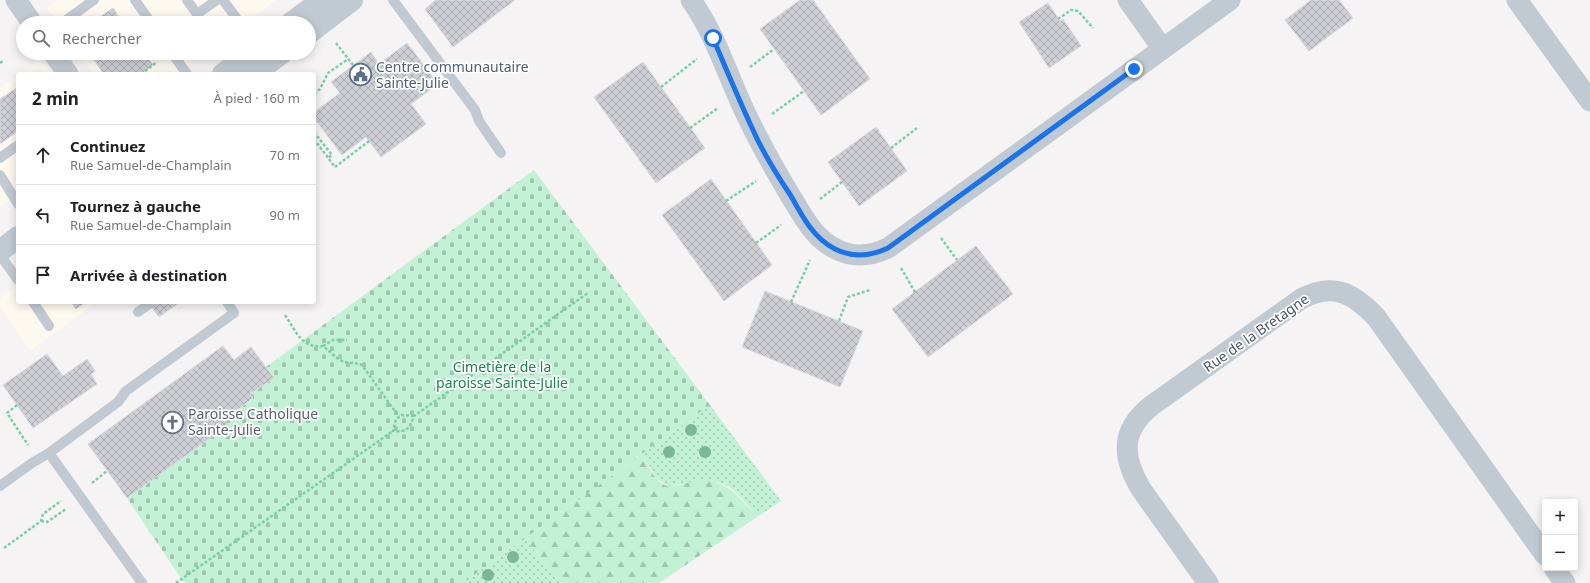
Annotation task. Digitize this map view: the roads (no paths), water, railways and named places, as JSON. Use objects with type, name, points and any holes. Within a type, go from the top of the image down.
[{"type":"street","points":[[16,0],[27,16]]},
{"type":"street","points":[[300,16],[322,0]]},
{"type":"street","points":[[316,28],[352,0]]},
{"type":"street","points":[[691,0],[707,24],[753,132],[806,222],[817,235],[836,249],[850,254],[864,255],[877,253],[888,248],[1230,0]]},
{"type":"street","points":[[1128,0],[1162,48]]},
{"type":"street","points":[[1517,0],[1589,98]]},
{"type":"street","points":[[58,60],[67,72]]},
{"type":"street","points":[[225,72],[241,60]]},
{"type":"street","points":[[257,72],[273,60]]},
{"type":"street","points":[[0,251],[16,239]]},
{"type":"street","name":"Rue de la Bretagne","points":[[1208,583],[1134,477],[1127,455],[1127,444],[1133,425],[1140,415],[1151,406],[1301,299],[1312,293],[1326,291],[1339,292],[1352,296],[1364,304],[1376,317],[1542,551]]},
{"type":"street","points":[[1556,571],[1565,583]]},
{"type":"lane","points":[[72,16],[94,0]]},
{"type":"lane","points":[[135,0],[146,16]]},
{"type":"lane","points":[[187,0],[197,14],[217,0]]},
{"type":"lane","points":[[223,0],[235,16]]},
{"type":"lane","points":[[393,0],[475,110],[479,121],[501,153]]},
{"type":"lane","points":[[177,60],[186,72]]},
{"type":"lane","points":[[0,158],[16,146]]},
{"type":"lane","points":[[0,175],[16,201]]},
{"type":"lane","points":[[0,254],[16,277]]},
{"type":"lane","points":[[34,304],[49,326]]},
{"type":"lane","points":[[138,312],[149,304]]},
{"type":"lane","points":[[0,486],[32,463],[49,454],[118,402],[126,391],[234,313],[228,304]]},
{"type":"lane","points":[[49,454],[142,583]]},
{"type":"place","name":"Centre communautaire Sainte-Julie","points":[[361,75]]},
{"type":"place","name":"Paroisse Catholique Sainte-Julie","points":[[172,422]]},
{"type":"park label","name":"Cimetière de la paroisse Sainte-Julie","points":[[502,376]]}]
